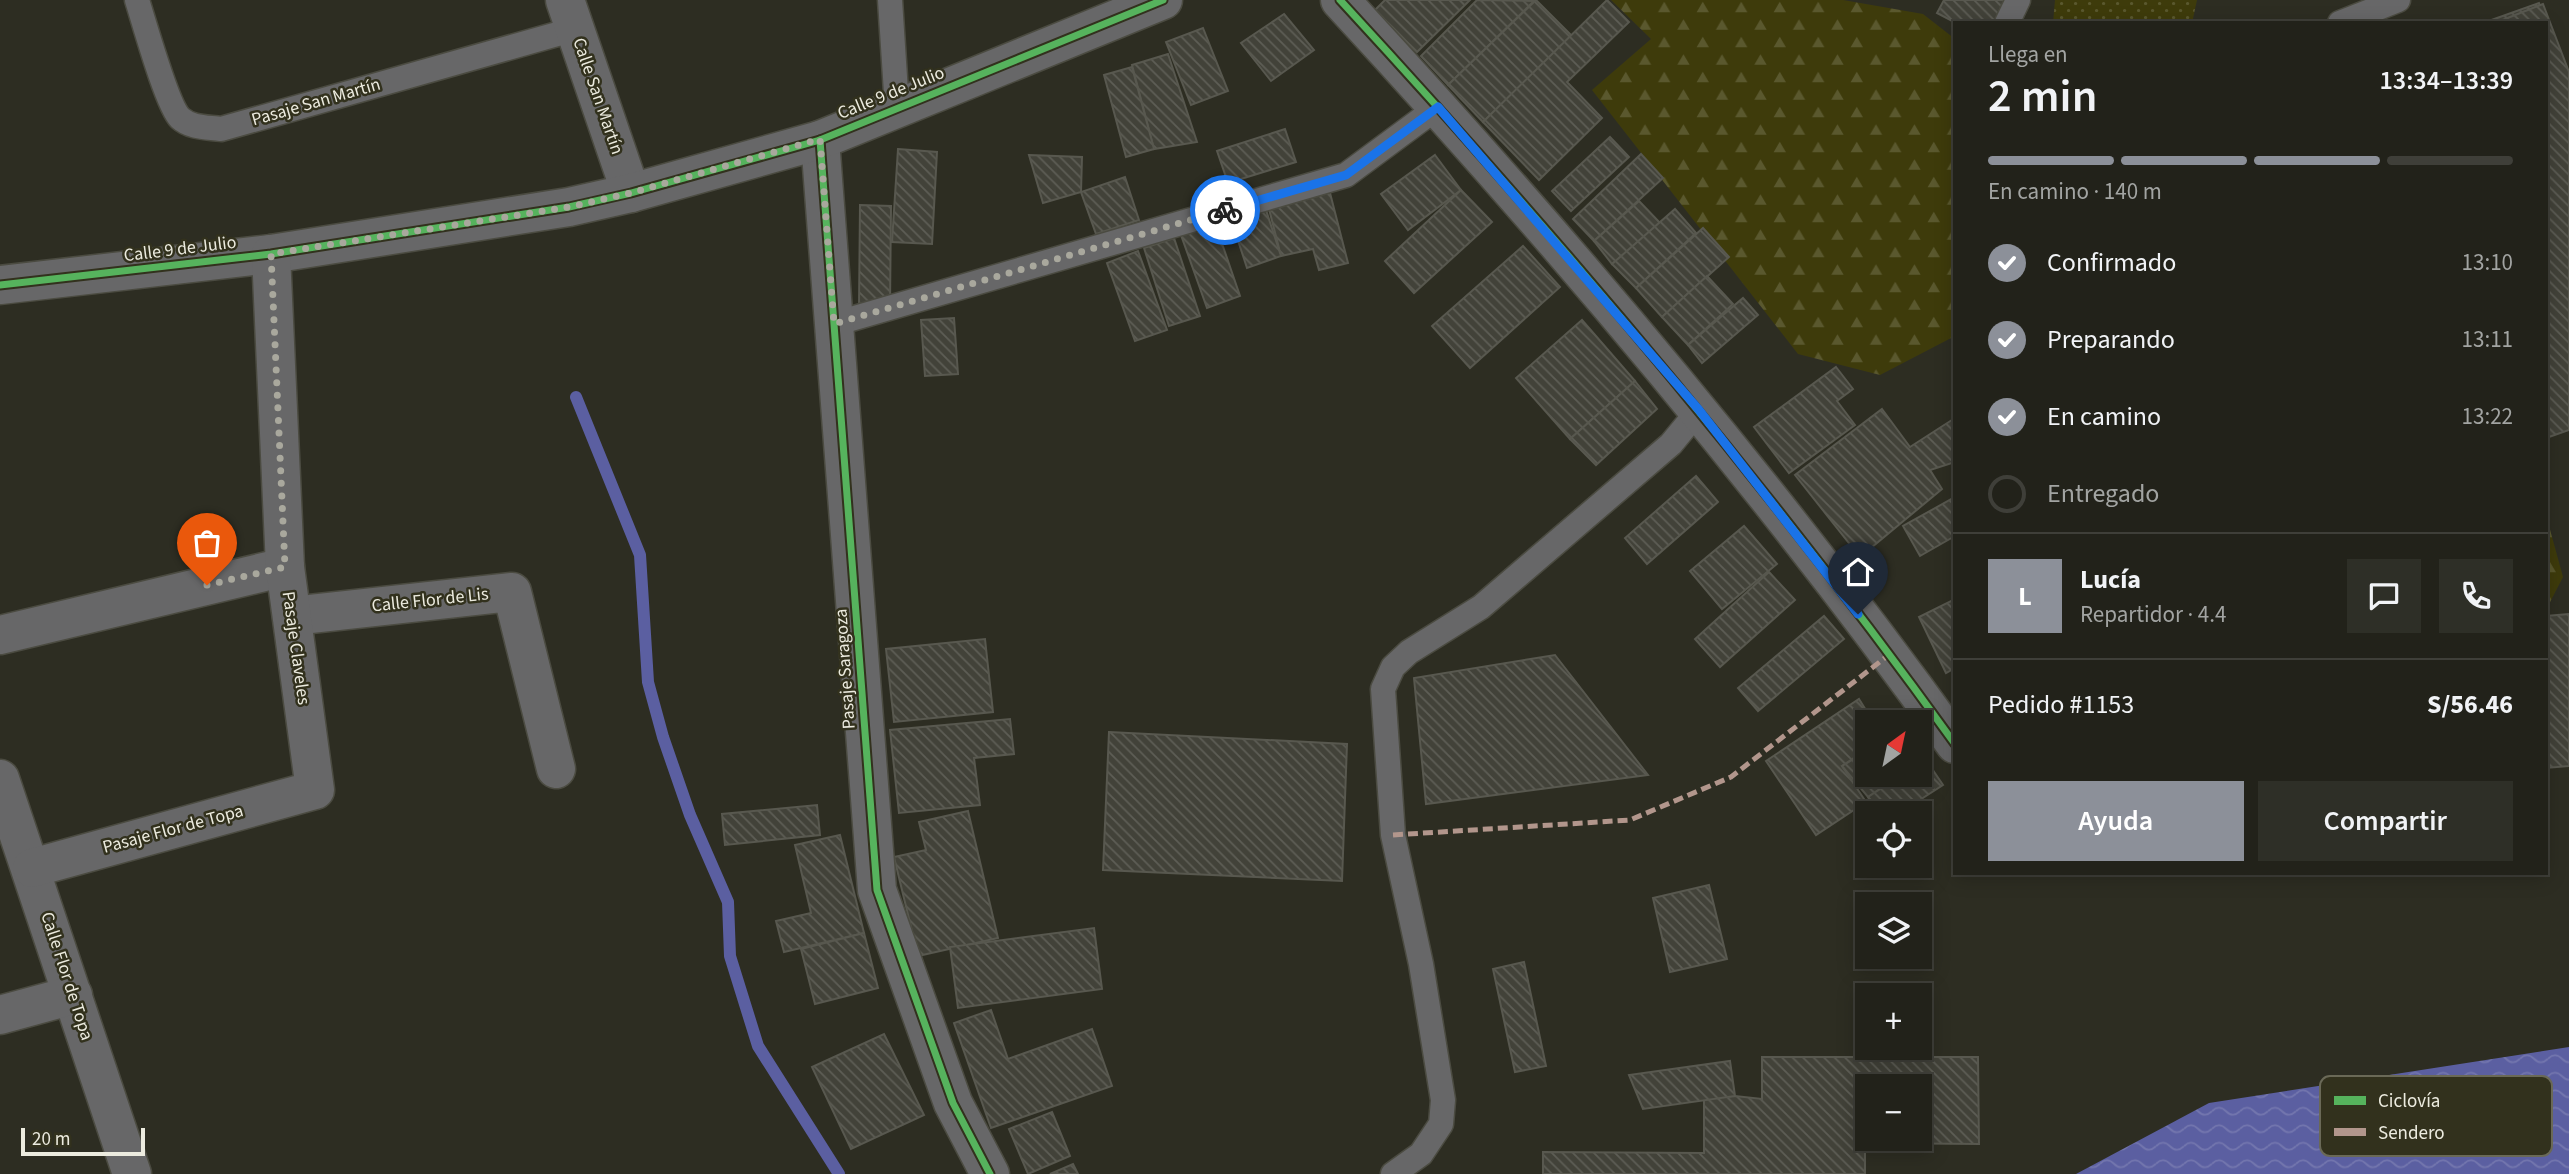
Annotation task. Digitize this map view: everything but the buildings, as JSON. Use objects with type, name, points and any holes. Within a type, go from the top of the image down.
[{"type":"street","name":"Calle 9 de Julio","points":[[0,285],[271,254],[569,207],[631,193],[820,139],[1163,0]]},
{"type":"street","points":[[1340,0],[1438,107],[1699,410],[1890,654],[1953,741]]},
{"type":"street","name":"Calle San Martín","points":[[570,15],[631,193]]},
{"type":"street","name":"Pasaje Saragoza","points":[[820,139],[877,890],[953,1103],[990,1174]]},
{"type":"street","name":"Pasaje Claveles","points":[[271,254],[285,567],[315,790]]},
{"type":"street","points":[[0,635],[285,567]]},
{"type":"street","name":"Calle Flor de Lis","points":[[292,616],[512,592],[556,769]]},
{"type":"street","name":"Calle Flor de Topa","points":[[0,779],[32,868],[132,1174]]},
{"type":"street","name":"Pasaje Flor de Topa","points":[[32,868],[315,790]]},
{"type":"street","points":[[0,1015],[73,995]]},
{"type":"lane","name":"Pasaje San Martín","points":[[137,0],[167,94],[178,117],[194,126],[221,129],[570,15]]},
{"type":"lane","points":[[890,0],[897,108]]},
{"type":"lane","points":[[2008,21],[2018,0]]},
{"type":"lane","points":[[2345,21],[2398,0]]},
{"type":"lane","points":[[834,324],[1346,175],[1438,107]]},
{"type":"lane","points":[[1393,1174],[1421,1154],[1441,1124],[1443,1100],[1421,964],[1393,835],[1383,689],[1393,667],[1409,652],[1481,607],[1671,444],[1699,410]]},
{"type":"green space","points":[[1611,0],[1843,0],[1923,14],[1953,37],[1953,337],[1880,375],[1798,354],[1592,90],[1651,39]]},
{"type":"green space","points":[[2055,0],[2197,0],[2192,21],[2053,21]]},
{"type":"green space","points":[[2548,522],[2563,577],[2548,606]]},
{"type":"water","points":[[2569,1047],[2569,1174],[2076,1174],[2209,1103],[2320,1086],[2320,1156],[2552,1156],[2552,1076],[2383,1076]]},
{"type":"waterway","points":[[576,397],[640,555],[648,682],[663,737],[690,815],[728,902],[730,956],[758,1046],[839,1174]]},
{"type":"marked path","points":[[1393,835],[1630,820],[1731,777],[1890,654]]},
{"type":"cycle path","points":[[0,285],[271,254],[569,207],[631,193],[820,140],[1163,0]]},
{"type":"cycle path","points":[[1340,0],[1502,179],[1659,363],[1810,551],[1953,741]]},
{"type":"cycle path","points":[[820,140],[877,890],[953,1103],[990,1174]]},
{"type":"way so far","points":[[207,585],[285,567],[271,254],[569,207],[631,193],[820,139],[834,324],[1225,210]]},
{"type":"route","points":[[1225,210],[1346,175],[1438,107],[1699,410],[1858,614]]}]
